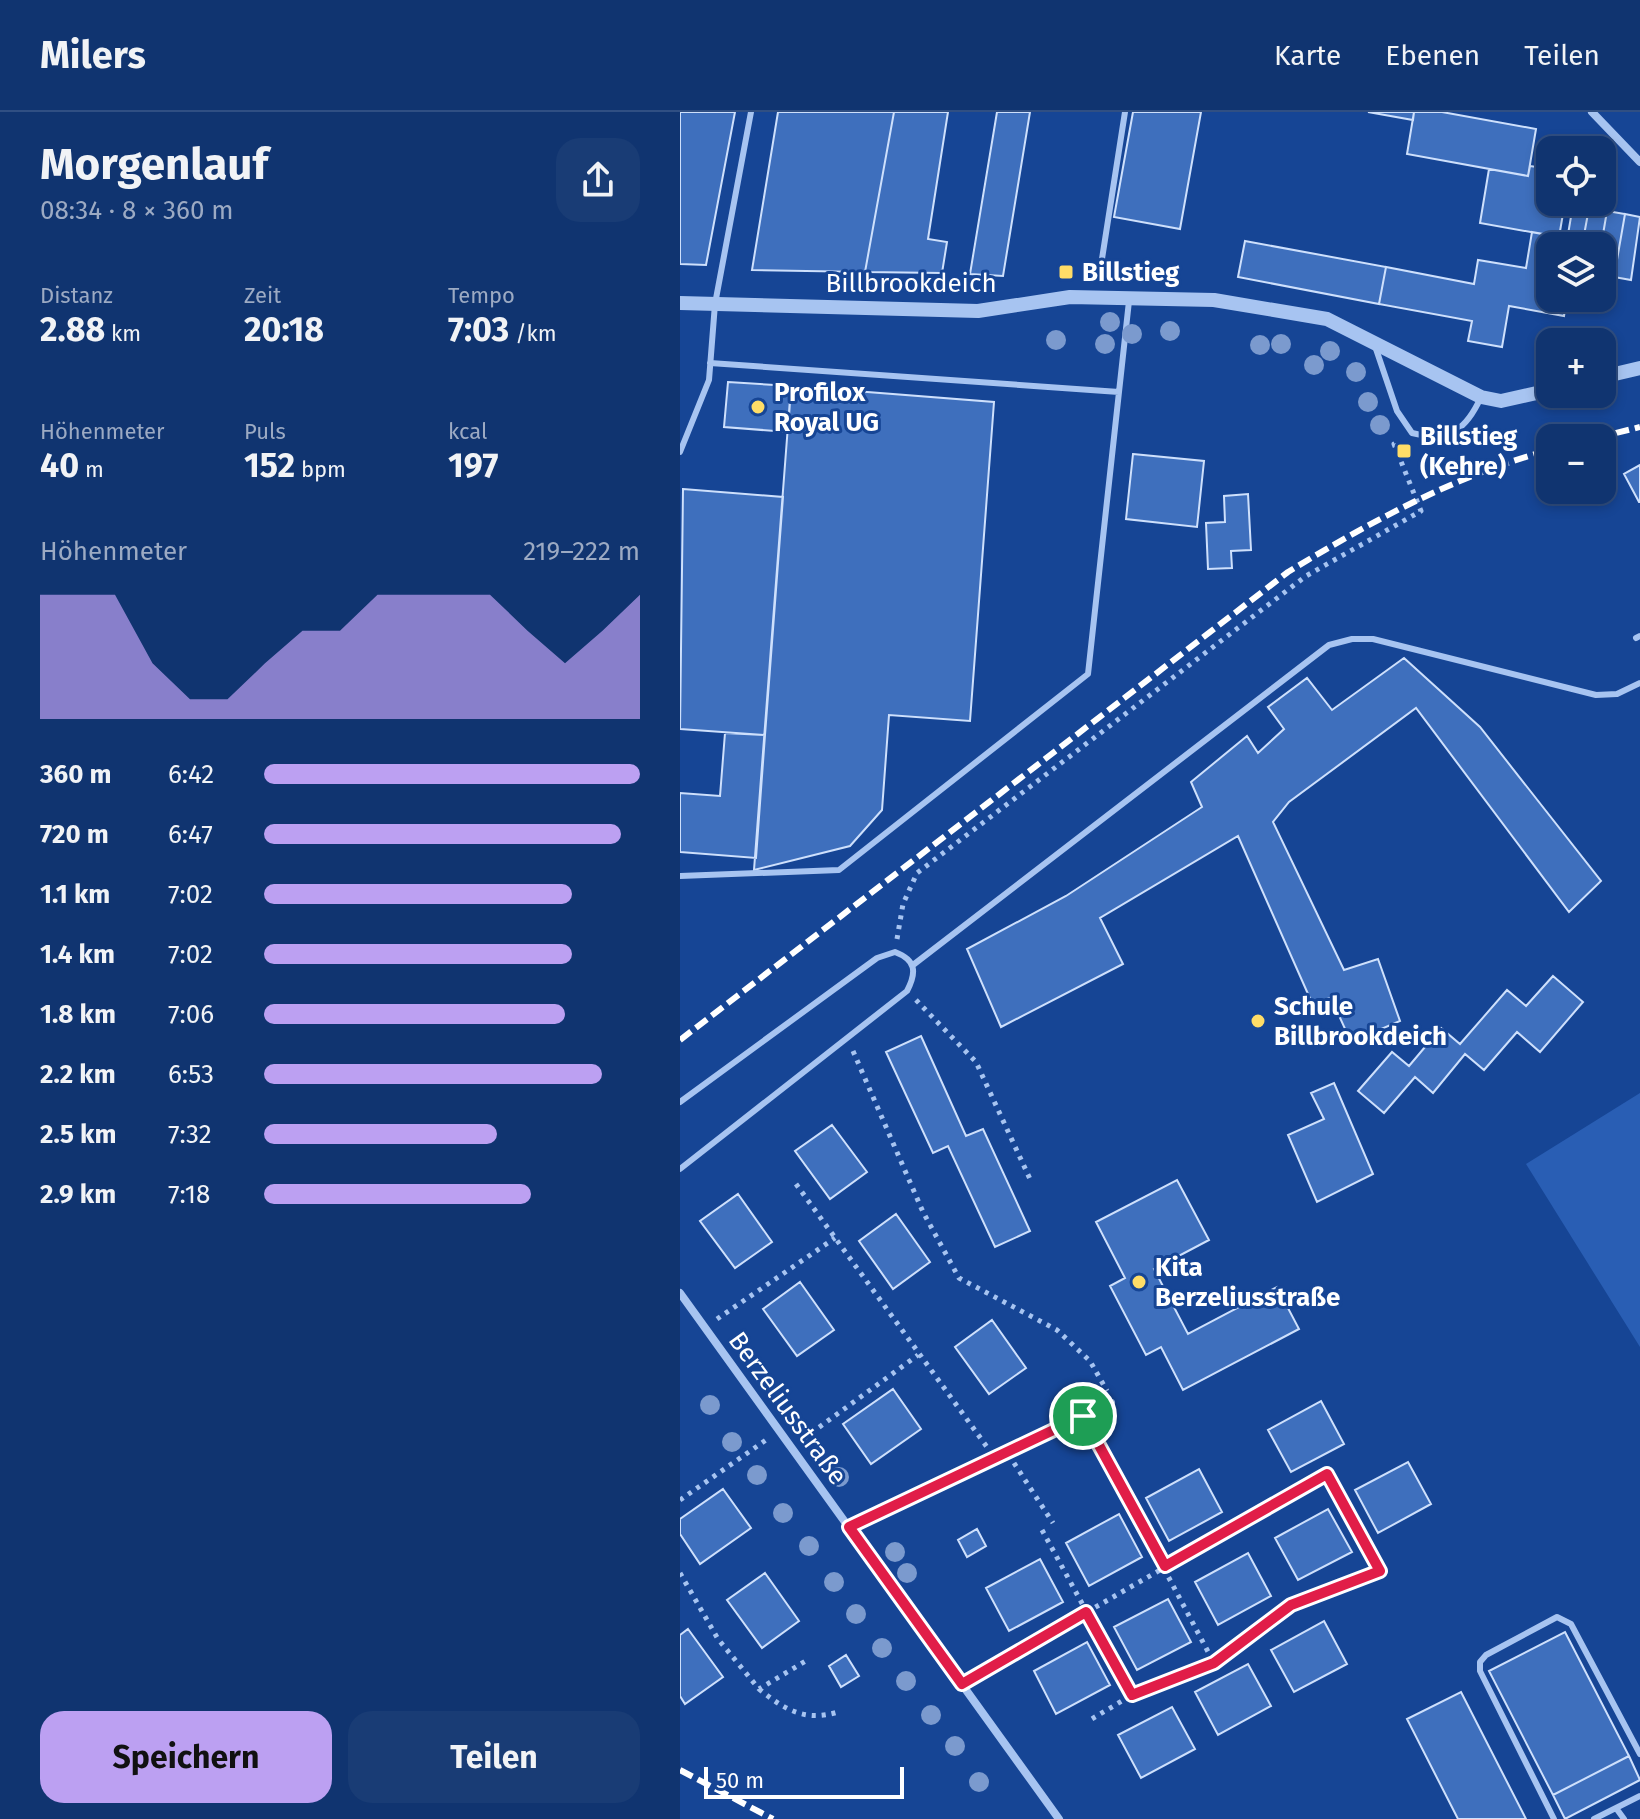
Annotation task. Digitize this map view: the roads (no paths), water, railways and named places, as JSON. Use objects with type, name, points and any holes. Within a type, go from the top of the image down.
[{"type":"street","points":[[1592,112],[1640,162]]},
{"type":"street","name":"Billbrookdeich","points":[[680,303],[978,311],[1070,297],[1214,300],[1327,319],[1481,397],[1501,401],[1536,393]]},
{"type":"street","points":[[1616,374],[1640,368]]},
{"type":"street","name":"Berzeliusstraße","points":[[680,1293],[1059,1819]]},
{"type":"lane","points":[[680,452],[709,380],[715,304],[751,112]]},
{"type":"lane","points":[[1099,278],[1125,112]]},
{"type":"lane","points":[[680,876],[839,870],[1088,674],[1129,297]]},
{"type":"lane","points":[[1373,341],[1397,411],[1412,433],[1444,436],[1455,431],[1470,420],[1481,397]]},
{"type":"lane","points":[[710,363],[1119,392]]},
{"type":"lane","points":[[913,965],[1329,645],[1352,639],[1373,639],[1596,695],[1617,694],[1640,683]]},
{"type":"lane","points":[[680,1102],[877,958],[895,952],[906,956],[913,965],[915,976],[907,991],[680,1169]]},
{"type":"lane","points":[[849,1527],[1112,1402]]},
{"type":"lane","points":[[1554,1819],[1480,1671],[1480,1662],[1486,1655],[1557,1617],[1564,1617],[1571,1624],[1640,1754]]},
{"type":"lane","points":[[1594,1819],[1640,1796]]},
{"type":"lane","points":[[1616,1808],[1624,1819]]},
{"type":"railway","points":[[1616,433],[1640,427]]},
{"type":"railway","points":[[680,1040],[1288,572],[1350,535],[1447,486],[1536,454]]},
{"type":"railway","points":[[680,1770],[773,1819]]},
{"type":"place","name":"Billstieg","points":[[1066,272]]},
{"type":"place","name":"Profilox Royal UG","points":[[758,407]]},
{"type":"place","name":"Billstieg (Kehre)","points":[[1404,451]]},
{"type":"place","name":"Schule Billbrookdeich","points":[[1258,1021]]},
{"type":"place","name":"Kita Berzeliusstraße","points":[[1139,1282]]}]
